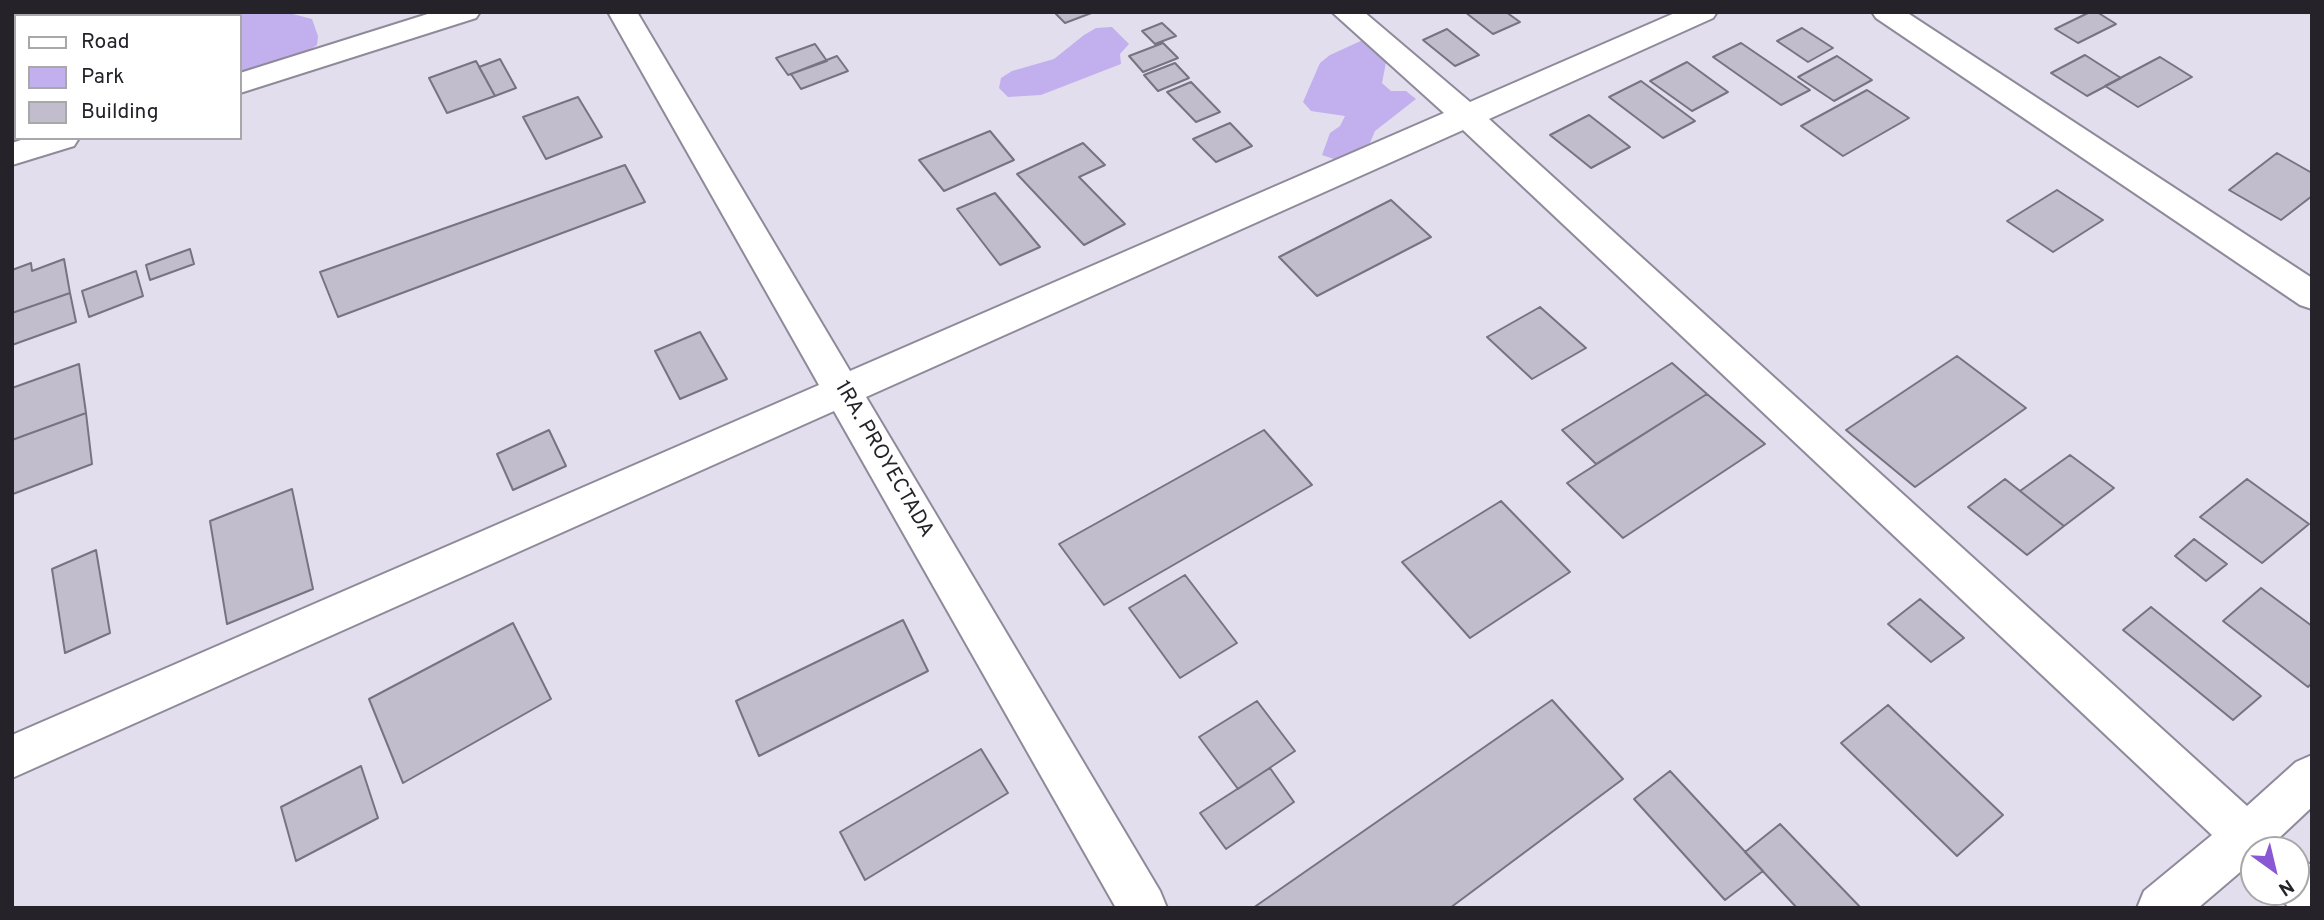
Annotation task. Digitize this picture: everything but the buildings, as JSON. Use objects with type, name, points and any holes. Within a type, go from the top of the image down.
[{"type":"street","points":[[242,82],[466,12]]},
{"type":"street","name":"1RA. PROYECTADA","points":[[622,12],[1143,908]]},
{"type":"street","points":[[1346,12],[1468,117],[2245,836]]},
{"type":"street","points":[[12,757],[1703,12]]},
{"type":"street","points":[[1886,12],[2312,296]]},
{"type":"street","points":[[12,154],[57,140]]},
{"type":"street","points":[[2259,836],[2312,777]]},
{"type":"street","points":[[2161,908],[2240,852]]},
{"type":"green space","points":[[285,12],[312,19],[318,36],[317,45],[305,53],[242,72],[242,14],[226,14]]},
{"type":"green space","points":[[1112,27],[1129,44],[1120,54],[1121,64],[1041,95],[1008,97],[999,88],[1001,78],[1012,71],[1054,59],[1096,28]]},
{"type":"green space","points":[[1365,39],[1388,52],[1382,83],[1391,91],[1406,91],[1416,99],[1375,131],[1370,143],[1337,160],[1322,155],[1330,133],[1340,126],[1345,116],[1311,111],[1303,102],[1320,63],[1330,55]]}]
